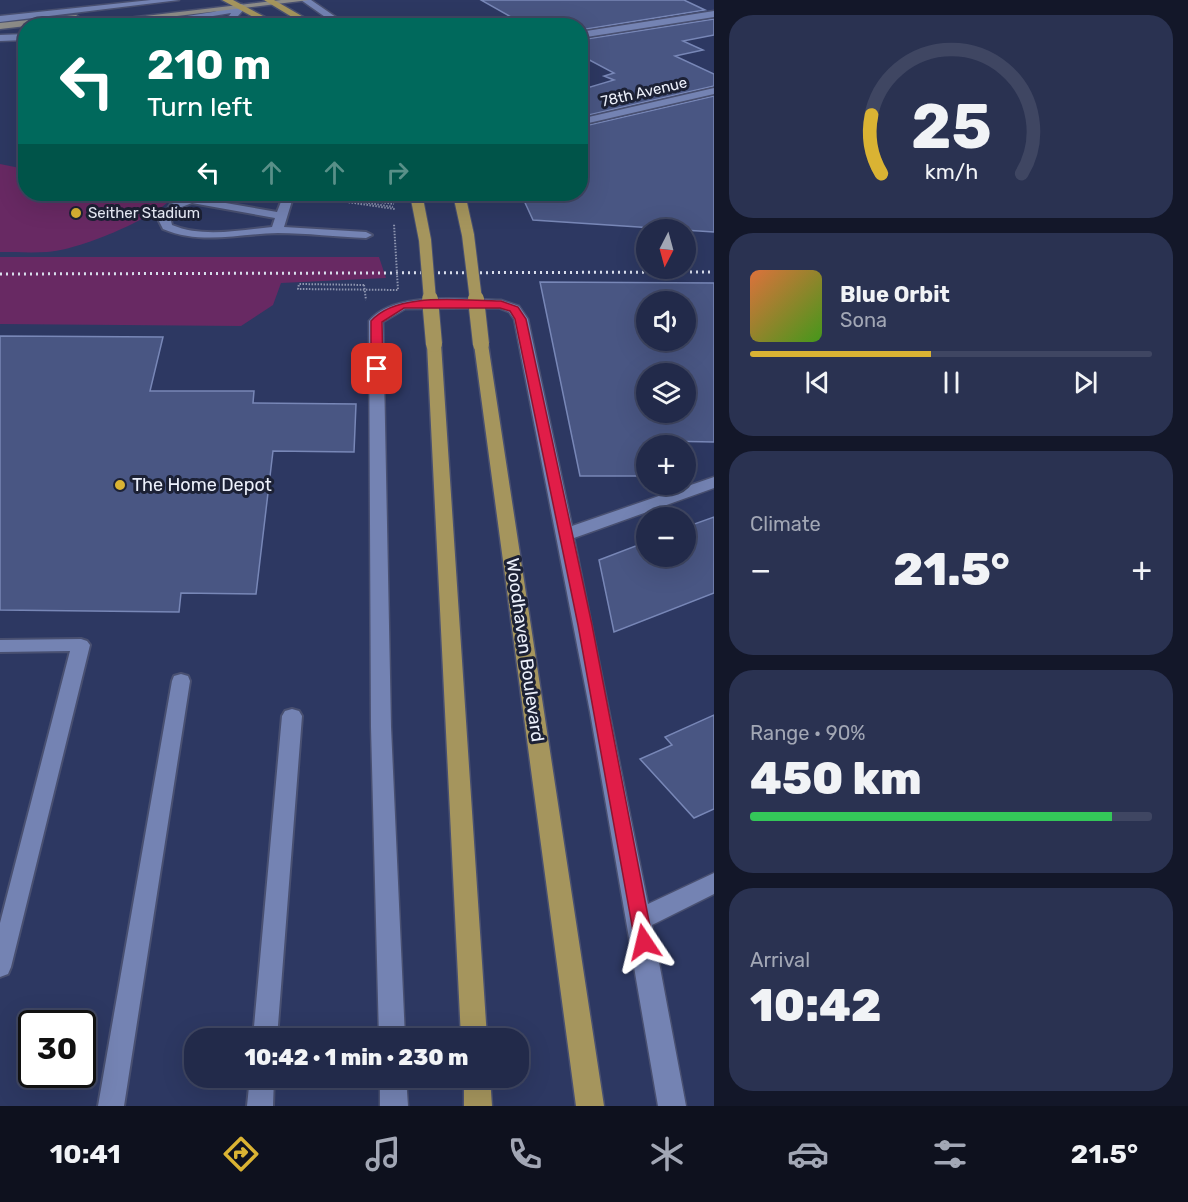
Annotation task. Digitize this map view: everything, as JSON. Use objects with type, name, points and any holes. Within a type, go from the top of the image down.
[{"type":"main road","points":[[68,18],[220,0]]},
{"type":"main road","points":[[226,0],[263,18]]},
{"type":"main road","points":[[139,18],[305,0]]},
{"type":"main road","points":[[271,2],[300,18]]},
{"type":"main road","points":[[0,26],[18,24]]},
{"type":"main road","points":[[0,32],[18,31]]},
{"type":"main road","points":[[417,201],[425,240],[434,344],[473,1028]]},
{"type":"main road","name":"Woodhaven Boulevard","points":[[461,201],[468,235],[590,1106]]},
{"type":"main road","points":[[477,1088],[478,1106]]},
{"type":"street","points":[[0,19],[174,0]]},
{"type":"street","points":[[305,0],[333,18]]},
{"type":"street","points":[[190,18],[214,15],[242,7]]},
{"type":"street","points":[[235,18],[233,16],[242,7]]},
{"type":"street","points":[[588,34],[714,14]]},
{"type":"street","points":[[0,39],[18,38]]},
{"type":"street","name":"78th Avenue","points":[[588,120],[714,91]]},
{"type":"street","points":[[392,1028],[381,727],[376,321],[387,312],[403,305],[501,304],[514,309],[521,319],[566,535],[640,919],[672,1106]]},
{"type":"street","points":[[566,535],[714,483]]},
{"type":"street","points":[[640,919],[714,883]]},
{"type":"street","points":[[393,1088],[394,1106]]},
{"type":"lane","points":[[189,201],[175,206],[165,221],[167,227],[192,234],[277,230],[366,235]]},
{"type":"lane","points":[[198,201],[282,216]]},
{"type":"lane","points":[[277,230],[287,201]]},
{"type":"lane","points":[[0,646],[81,645],[0,967]]},
{"type":"lane","points":[[111,1106],[181,681]]},
{"type":"lane","points":[[267,1028],[292,716]]},
{"type":"lane","points":[[260,1106],[261,1088]]},
{"type":"path","points":[[327,201],[392,210]]},
{"type":"path","points":[[364,201],[392,205],[398,290],[298,289],[299,284],[364,285]]},
{"type":"path","points":[[373,201],[395,204],[395,210],[392,210]]},
{"type":"shaded area","name":"Seither Stadium","points":[[0,164],[18,168],[18,201],[169,201],[132,224],[77,246],[47,252],[0,252]]},
{"type":"shaded area","points":[[0,257],[379,257],[386,278],[281,283],[273,305],[241,326],[0,324]]},
{"type":"building","points":[[481,0],[684,0],[705,10],[588,29],[588,18],[513,18]]},
{"type":"building","points":[[714,19],[714,35],[683,41],[703,50],[675,56],[714,74],[714,86],[588,115],[588,88],[614,80],[604,76],[614,73],[588,59],[588,39]]},
{"type":"building","points":[[714,96],[714,232],[696,231],[696,219],[636,219],[636,227],[533,220],[524,201],[588,201],[588,125]]},
{"type":"building","points":[[540,282],[714,283],[714,442],[696,442],[696,435],[636,435],[636,476],[580,476]]},
{"type":"building","name":"The Home Depot","points":[[0,336],[163,337],[150,391],[254,391],[253,403],[356,404],[354,452],[273,451],[256,594],[181,593],[179,612],[0,610]]},
{"type":"building","points":[[714,517],[714,593],[614,632],[599,560],[636,546],[636,567],[696,567],[696,523]]},
{"type":"building","points":[[714,715],[714,809],[694,818],[640,759],[672,745],[665,737]]},
{"type":"railway","points":[[0,274],[714,272]]},
{"type":"place","name":"Seither Stadium","points":[[76,213]]},
{"type":"place","name":"The Home Depot","points":[[120,485]]},
{"type":"route","points":[[377,369],[376,321],[387,312],[403,305],[501,304],[514,309],[521,319],[585,625],[644,942]]}]
